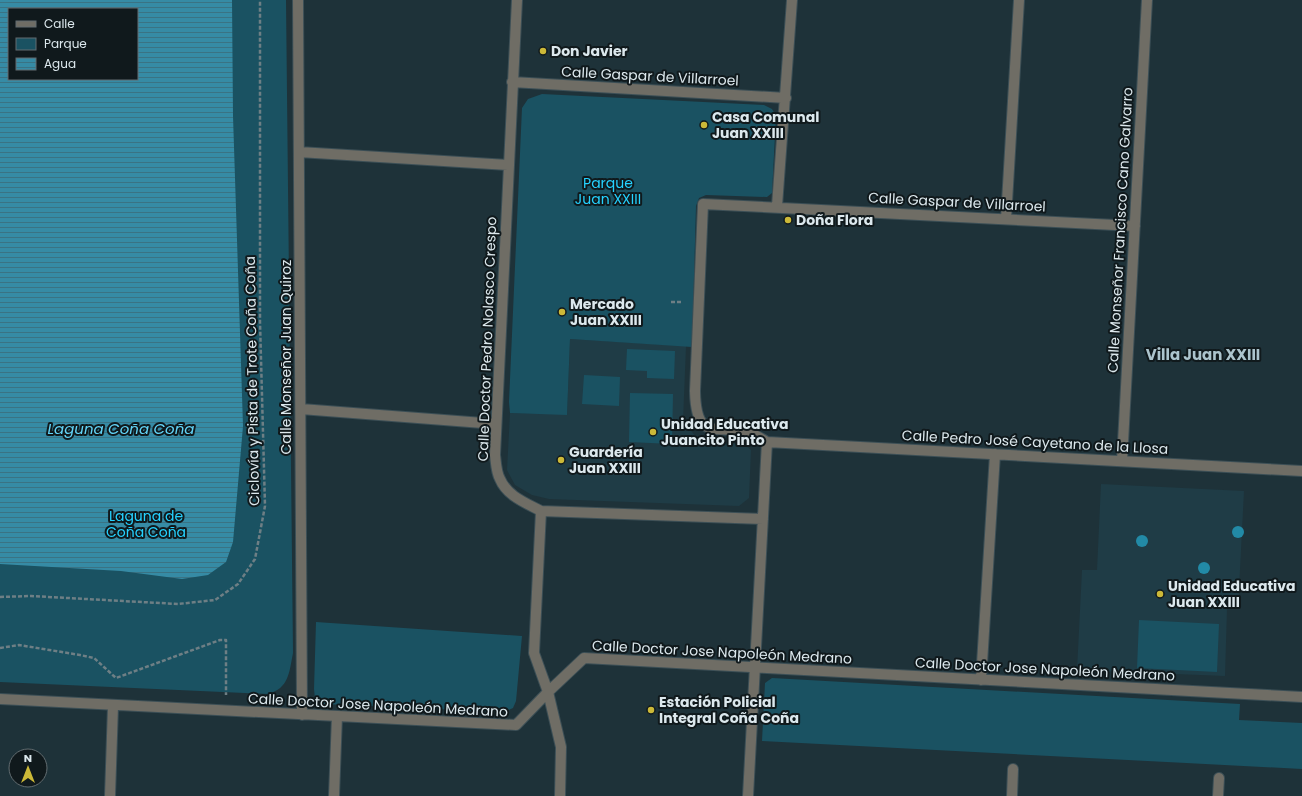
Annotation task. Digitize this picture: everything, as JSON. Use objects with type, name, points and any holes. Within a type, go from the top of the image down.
[{"type":"street","name":"Calle Monseñor Juan Quiroz","points":[[298,0],[302,715]]},
{"type":"street","name":"Calle Doctor Pedro Nolasco Crespo","points":[[517,0],[494,455],[499,478],[506,489],[518,499],[541,511]]},
{"type":"street","points":[[777,206],[792,0]]},
{"type":"street","points":[[1006,219],[1019,0]]},
{"type":"street","name":"Calle Monseñor Francisco Cano Galvarro","points":[[1122,461],[1147,0]]},
{"type":"street","name":"Calle Gaspar de Villarroel","points":[[512,82],[786,98]]},
{"type":"street","points":[[299,152],[508,165]]},
{"type":"street","name":"Calle Gaspar de Villarroel","points":[[767,442],[750,433],[710,429],[701,421],[695,408],[703,204],[777,206],[1135,226]]},
{"type":"street","points":[[301,409],[496,424]]},
{"type":"street","points":[[748,796],[767,442]]},
{"type":"street","name":"Calle Pedro José Cayetano de la Llosa","points":[[767,442],[1302,471]]},
{"type":"street","points":[[981,680],[995,454]]},
{"type":"street","points":[[560,796],[561,748],[548,692],[534,653],[541,511],[763,519]]},
{"type":"street","name":"Calle Doctor Jose Napoleón Medrano","points":[[0,699],[516,726],[548,692],[584,658],[1302,697]]},
{"type":"street","points":[[110,796],[112,706]]},
{"type":"street","points":[[334,796],[337,716]]},
{"type":"street","points":[[1012,796],[1013,769]]},
{"type":"street","points":[[1218,796],[1219,778]]},
{"type":"path","name":"Ciclovía y Pista de Trote Coña Coña","points":[[0,597],[31,596],[178,604],[215,600],[238,584],[255,559],[265,506],[260,306],[260,0]]},
{"type":"path","points":[[0,648],[19,645],[94,658],[116,678],[220,640],[226,640],[225,711]]},
{"type":"shaded area","name":"Unidad Educativa Juancito Pinto","points":[[570,339],[686,346],[683,421],[701,443],[744,444],[751,450],[749,498],[739,506],[549,499],[532,495],[515,485],[507,470],[510,413],[567,414]]},
{"type":"shaded area","name":"Unidad Educativa Juan XXIII","points":[[1101,484],[1244,491],[1238,609],[1227,609],[1225,676],[1077,670],[1082,570],[1097,570]]},
{"type":"green space","name":"Laguna Coña Coña","points":[[0,0],[286,0],[293,653],[289,673],[284,684],[280,688],[268,694],[0,682]]},
{"type":"green space","name":"Parque Juan XXIII","points":[[542,94],[764,105],[772,109],[776,116],[772,193],[767,197],[706,195],[699,198],[696,206],[692,347],[570,339],[567,415],[510,413],[509,402],[522,108],[528,99]]},
{"type":"green space","points":[[627,349],[675,351],[674,379],[647,378],[647,371],[626,370]]},
{"type":"green space","points":[[584,375],[620,377],[619,406],[582,404]]},
{"type":"green space","points":[[630,393],[673,394],[672,444],[629,442]]},
{"type":"green space","points":[[1139,620],[1219,624],[1217,672],[1137,668]]},
{"type":"green space","points":[[316,622],[522,636],[516,701],[513,708],[504,712],[323,704],[315,699],[314,689]]},
{"type":"green space","points":[[772,678],[1240,704],[1239,720],[1302,723],[1302,769],[762,741],[765,683]]},
{"type":"water","name":"Laguna Coña Coña","points":[[0,0],[232,0],[233,116],[243,426],[233,542],[226,562],[208,575],[182,579],[121,571],[0,564]]},
{"type":"place","name":"Don Javier","points":[[543,51]]},
{"type":"place","name":"Casa Comunal Juan XXIII","points":[[704,125]]},
{"type":"place","name":"Doña Flora","points":[[788,220]]},
{"type":"place","name":"Mercado Juan XXIII","points":[[562,312]]},
{"type":"place","name":"Unidad Educativa Juancito Pinto","points":[[653,432]]},
{"type":"place","name":"Guardería Juan XXIII","points":[[561,460]]},
{"type":"place","name":"Unidad Educativa Juan XXIII","points":[[1160,594]]},
{"type":"place","name":"Estación Policial Integral Coña Coña","points":[[651,710]]},
{"type":"district","name":"Villa Juan XXIII","points":[[1203,354]]},
{"type":"park label","name":"Laguna de Coña Coña","points":[[146,524]]}]
